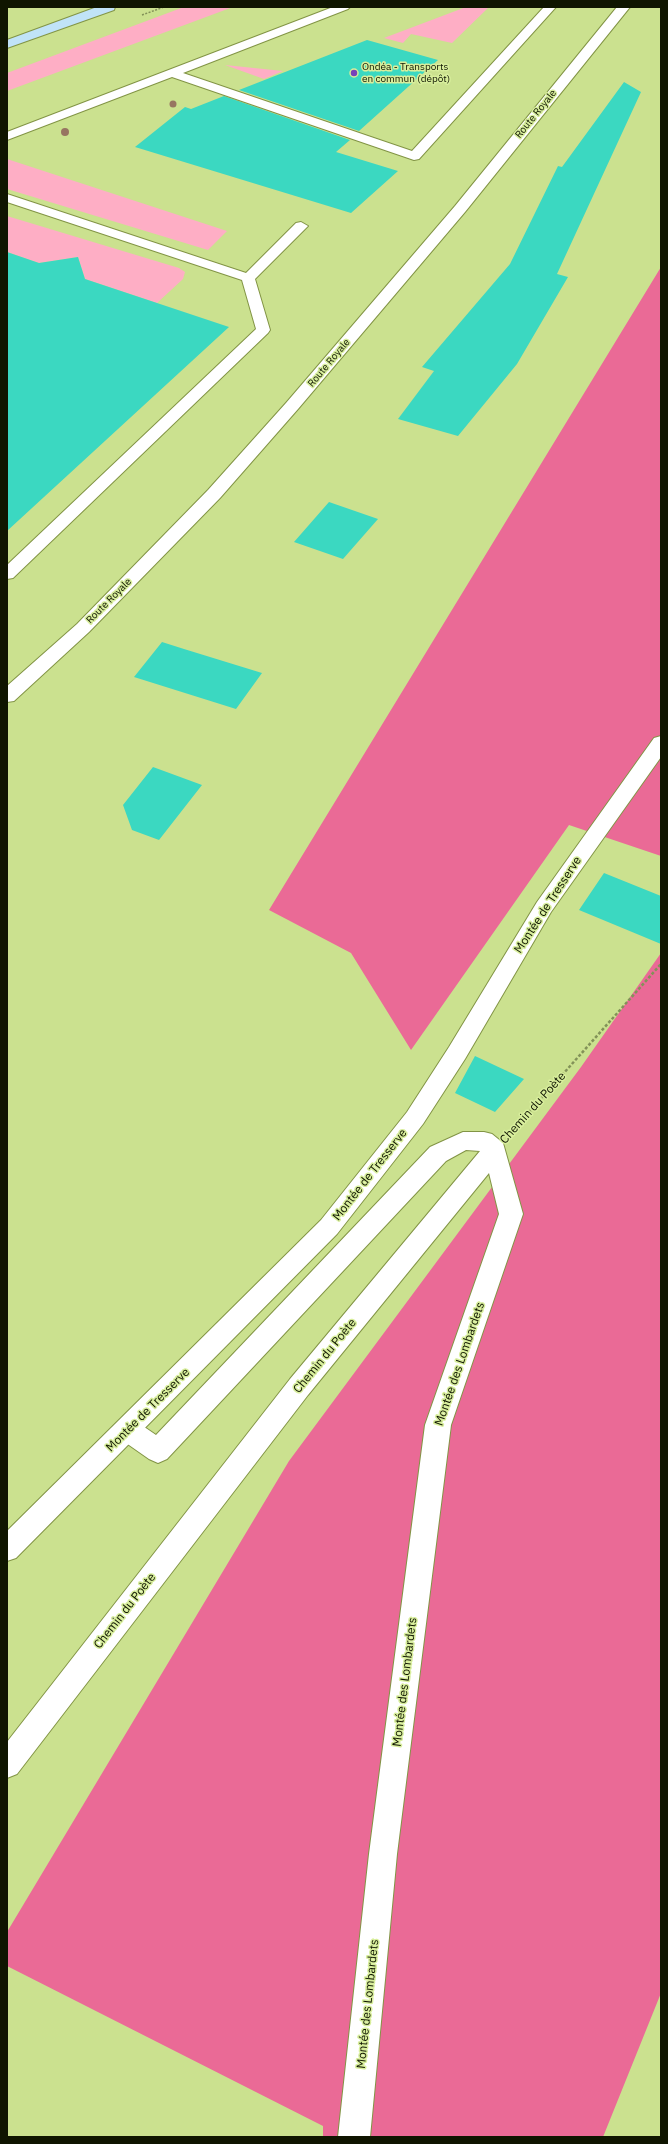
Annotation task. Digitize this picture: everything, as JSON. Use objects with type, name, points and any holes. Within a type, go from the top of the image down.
[{"type":"main road","points":[[7,44],[109,7]]},
{"type":"street","name":"Route Royale","points":[[7,696],[88,623],[214,494],[287,412],[460,208],[624,7]]},
{"type":"street","name":"Montée de Tresserve","points":[[7,1549],[128,1430],[329,1227],[415,1118],[457,1053],[544,907],[661,743]]},
{"type":"street","points":[[128,1430],[158,1451],[438,1154],[463,1141],[484,1141],[495,1150]]},
{"type":"street","name":"Chemin du Poète","points":[[7,1764],[299,1387],[495,1150]]},
{"type":"street","name":"Montée des Lombardets","points":[[354,2137],[383,1854],[438,1425],[511,1214],[495,1150]]},
{"type":"lane","points":[[7,136],[344,7]]},
{"type":"lane","points":[[172,73],[414,156],[550,7]]},
{"type":"lane","points":[[7,198],[248,278]]},
{"type":"lane","points":[[248,278],[301,226]]},
{"type":"lane","points":[[7,574],[263,330],[248,278]]},
{"type":"path","name":"Chemin du Poète","points":[[495,1150],[661,964]]},
{"type":"shaded area","points":[[184,7],[233,7],[7,91],[7,73]]},
{"type":"shaded area","points":[[466,7],[489,7],[452,43],[411,34],[403,43],[384,38]]},
{"type":"shaded area","points":[[225,65],[283,71],[264,79]]},
{"type":"shaded area","points":[[7,159],[227,231],[208,250],[7,189]]},
{"type":"shaded area","points":[[7,216],[179,268],[185,272],[183,279],[157,303],[85,279],[78,257],[39,263],[7,252]]},
{"type":"shaded area","points":[[661,267],[661,856],[569,825],[411,1050],[351,953],[269,910]]},
{"type":"shaded area","points":[[661,953],[661,1993],[603,2137],[323,2137],[323,2126],[7,1966],[7,1932],[289,1461],[581,1067]]},
{"type":"building","points":[[367,40],[438,60],[359,131],[239,90]]},
{"type":"building","points":[[624,82],[641,92],[557,274],[568,277],[517,364],[458,436],[398,419],[434,371],[422,367],[510,264],[558,166],[562,167]]},
{"type":"building","points":[[224,96],[350,140],[336,152],[398,171],[351,213],[135,147],[185,107],[191,109]]},
{"type":"building","points":[[7,252],[39,263],[78,257],[85,279],[229,327],[7,531]]},
{"type":"building","points":[[329,502],[378,519],[343,559],[294,542]]},
{"type":"building","points":[[162,642],[262,673],[236,709],[134,677]]},
{"type":"building","points":[[153,767],[202,785],[159,840],[132,830],[123,805]]},
{"type":"building","points":[[604,873],[661,896],[661,944],[579,910]]},
{"type":"building","points":[[475,1056],[524,1079],[495,1112],[455,1093]]},
{"type":"place","name":"Ondéa - Transports en commun (dépôt)","points":[[354,73]]}]
